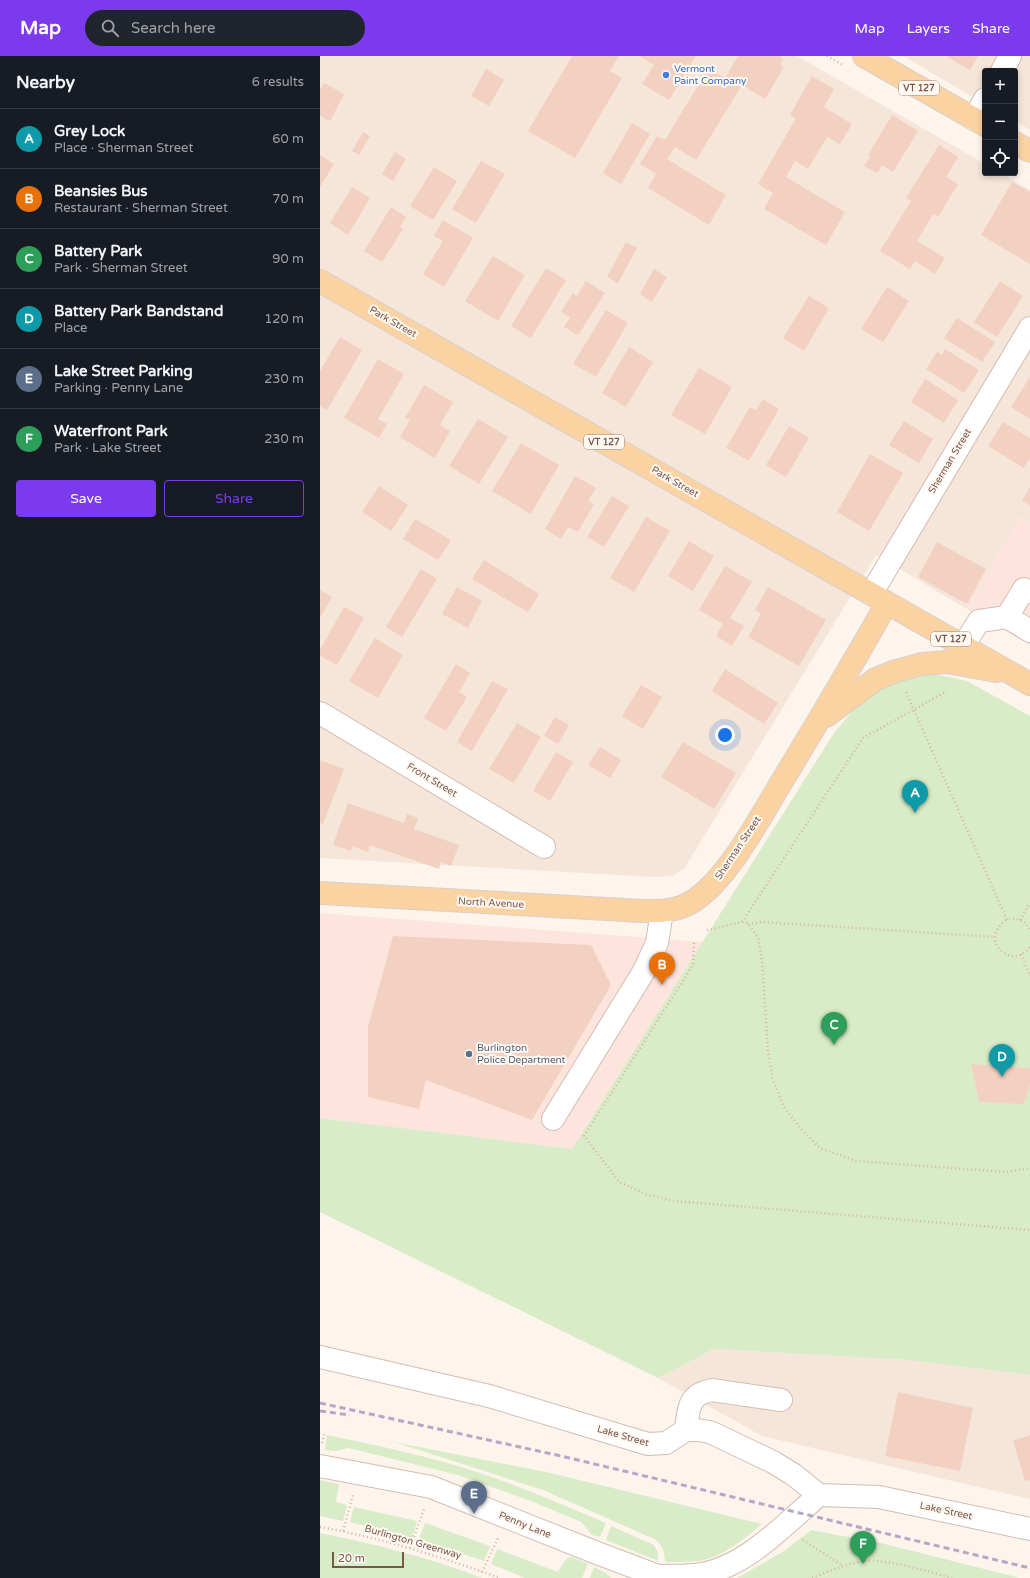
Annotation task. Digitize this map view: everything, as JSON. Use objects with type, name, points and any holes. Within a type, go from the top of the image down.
[{"type":"main road","name":"VT 127","points":[[864,56],[979,122]]},
{"type":"main road","points":[[1018,145],[1030,151]]},
{"type":"main road","name":"Park Street","points":[[320,281],[1022,679]]},
{"type":"main road","name":"Sherman Street","points":[[662,911],[690,903],[708,890],[720,877],[739,851],[817,723],[879,599]]},
{"type":"main road","name":"Sherman Street","points":[[817,723],[876,679],[922,664],[947,662],[1022,679]]},
{"type":"main road","name":"North Avenue","points":[[320,893],[662,911]]},
{"type":"street","points":[[1004,68],[1010,56]]},
{"type":"street","points":[[979,122],[984,104]]},
{"type":"street","name":"Sherman Street","points":[[879,599],[1030,328]]},
{"type":"street","points":[[1007,617],[1024,589],[1030,592]]},
{"type":"street","points":[[963,646],[979,621],[1007,617],[1030,631]]},
{"type":"street","name":"Front Street","points":[[320,713],[544,847]]},
{"type":"street","points":[[553,1118],[644,971],[657,943],[662,911]]},
{"type":"street","name":"Lake Street","points":[[320,1357],[489,1396],[648,1444],[666,1443],[686,1430]]},
{"type":"street","points":[[781,1400],[712,1390],[704,1392],[696,1395],[690,1405],[686,1430],[710,1432],[773,1462],[794,1475],[818,1495]]},
{"type":"street","name":"Penny Lane","points":[[320,1466],[431,1487],[657,1577],[701,1574],[730,1565],[755,1549],[785,1525],[818,1495]]},
{"type":"street","name":"Lake Street","points":[[818,1495],[879,1497],[1030,1529]]},
{"type":"path","points":[[903,685],[1007,920]]},
{"type":"path","points":[[742,922],[863,738],[947,691]]},
{"type":"path","points":[[1020,920],[1030,903]]},
{"type":"path","points":[[1030,929],[1020,920],[1011,919],[1007,920],[998,927],[995,937],[999,949],[1003,953],[1015,956],[1025,952],[1030,946]]},
{"type":"path","points":[[707,930],[742,922],[748,924],[762,922],[995,937]]},
{"type":"path","points":[[748,924],[758,938],[762,960],[768,1052],[773,1080],[784,1107],[801,1129],[820,1148],[856,1161],[1006,1172],[1030,1168]]},
{"type":"path","points":[[694,943],[693,965],[584,1136],[619,1182],[646,1194],[674,1201],[1030,1230]]},
{"type":"path","points":[[1021,954],[1030,976]]},
{"type":"path","points":[[343,1531],[358,1473]]},
{"type":"path","points":[[410,1548],[421,1521],[431,1487]]},
{"type":"path","points":[[482,1572],[507,1517]]},
{"type":"path","points":[[785,1525],[806,1543],[843,1566]]},
{"type":"path","name":"Burlington Greenway","points":[[320,1527],[343,1531],[410,1548],[500,1578]]},
{"type":"path","points":[[812,1578],[843,1566],[867,1561],[893,1564],[952,1578]]},
{"type":"shaded area","points":[[320,56],[797,56],[982,162],[982,176],[1005,176],[1030,190],[1030,523],[1020,517],[967,609],[876,555],[684,869],[672,876],[655,877],[320,858]]},
{"type":"shaded area","points":[[903,56],[1030,56],[1030,130],[1018,123],[1018,68],[982,68],[982,102]]},
{"type":"shaded area","points":[[1020,517],[1030,523],[1030,645],[967,609]]},
{"type":"shaded area","points":[[320,913],[703,942],[572,1149],[320,1118]]},
{"type":"shaded area","points":[[714,1349],[908,1360],[1030,1375],[1030,1499],[762,1436],[658,1378]]},
{"type":"green space","points":[[917,675],[939,675],[967,681],[1030,716],[1030,1375],[908,1360],[714,1349],[658,1378],[320,1212],[320,1118],[572,1149],[834,733],[857,706],[873,692],[889,684]]},
{"type":"green space","points":[[327,1435],[461,1467],[516,1486],[606,1523],[600,1537],[592,1535],[581,1522],[531,1501],[458,1475],[349,1448],[336,1451],[325,1450]]},
{"type":"green space","points":[[394,1442],[546,1472],[762,1524],[733,1547],[716,1556],[699,1561],[665,1562],[662,1548],[659,1543],[652,1538],[543,1490]]},
{"type":"green space","points":[[320,1480],[339,1484],[336,1502],[347,1505],[343,1521],[320,1516]]},
{"type":"green space","points":[[354,1507],[417,1521],[412,1539],[350,1522]]},
{"type":"green space","points":[[425,1523],[490,1546],[484,1561],[419,1539]]},
{"type":"green space","points":[[611,1526],[654,1545],[658,1553],[658,1561],[606,1540]]},
{"type":"green space","points":[[811,1530],[881,1543],[1020,1578],[737,1578],[784,1551]]},
{"type":"green space","points":[[320,1533],[402,1552],[482,1578],[320,1578]]},
{"type":"green space","points":[[497,1549],[558,1572],[567,1558],[570,1557],[588,1564],[582,1578],[525,1578],[491,1564]]},
{"type":"green space","points":[[594,1567],[606,1573],[611,1578],[590,1578]]},
{"type":"building","points":[[572,56],[619,56],[610,71],[622,78],[575,158],[528,131]]},
{"type":"building","name":"Vermont Paint Company","points":[[639,56],[696,56],[669,100],[642,84],[654,65]]},
{"type":"building","points":[[738,56],[780,56],[783,58],[780,65],[784,67],[765,99],[742,85],[696,160],[675,147],[667,159],[726,195],[709,225],[648,188],[656,174],[640,164],[657,136],[665,140],[708,69],[725,78]]},
{"type":"building","points":[[946,56],[978,56],[970,70]]},
{"type":"building","points":[[486,69],[504,80],[489,106],[471,96]]},
{"type":"building","points":[[812,76],[834,89],[824,107],[852,124],[840,144],[827,137],[808,169],[795,161],[786,177],[845,212],[826,245],[764,209],[773,193],[758,184],[796,118],[790,115]]},
{"type":"building","points":[[324,83],[344,94],[330,121],[320,116],[320,90]]},
{"type":"building","points":[[892,115],[918,131],[893,172],[882,165],[877,173],[864,166],[870,157],[868,155]]},
{"type":"building","points":[[632,123],[650,134],[621,184],[603,173]]},
{"type":"building","points":[[363,132],[370,136],[359,155],[352,151]]},
{"type":"building","points":[[939,145],[958,157],[946,177],[958,184],[938,217],[933,214],[917,241],[945,258],[935,274],[915,261],[910,269],[880,251],[911,201],[906,198]]},
{"type":"building","points":[[395,152],[406,159],[393,181],[382,174]]},
{"type":"building","points":[[320,155],[334,164],[320,187]]},
{"type":"building","points":[[481,161],[505,174],[476,223],[452,209]]},
{"type":"building","points":[[434,167],[457,181],[433,220],[410,206]]},
{"type":"building","points":[[1012,182],[1030,192],[1030,264],[981,235]]},
{"type":"building","points":[[352,187],[370,198],[348,235],[330,223]]},
{"type":"building","points":[[391,207],[406,217],[400,227],[403,229],[382,262],[364,251]]},
{"type":"building","points":[[443,220],[473,238],[444,287],[423,274],[443,241],[434,236]]},
{"type":"building","points":[[626,242],[637,248],[618,283],[607,277]]},
{"type":"building","points":[[493,256],[525,275],[498,321],[465,301]]},
{"type":"building","points":[[546,268],[566,280],[531,338],[511,326]]},
{"type":"building","points":[[654,269],[667,277],[652,302],[640,294]]},
{"type":"building","points":[[586,281],[605,293],[578,335],[564,327],[570,317],[561,312],[573,293],[577,296]]},
{"type":"building","points":[[1000,281],[1023,296],[997,337],[974,322]]},
{"type":"building","points":[[887,287],[909,301],[883,342],[861,329]]},
{"type":"building","points":[[809,296],[829,308],[804,351],[783,338]]},
{"type":"building","points":[[606,310],[628,323],[596,377],[573,364]]},
{"type":"building","points":[[957,318],[995,342],[982,362],[944,338]]},
{"type":"building","points":[[340,337],[362,350],[327,410],[320,406],[320,371]]},
{"type":"building","points":[[629,347],[653,362],[626,407],[602,393]]},
{"type":"building","points":[[945,349],[979,370],[964,393],[926,369],[937,352],[942,355]]},
{"type":"building","points":[[378,359],[404,374],[378,419],[387,424],[379,438],[344,418]]},
{"type":"building","points":[[699,368],[732,387],[705,434],[671,415]]},
{"type":"building","points":[[1030,377],[1030,419],[1011,407]]},
{"type":"building","points":[[925,379],[958,400],[944,423],[911,402]]},
{"type":"building","points":[[424,385],[453,402],[440,425],[450,431],[435,458],[400,437],[410,420],[405,418]]},
{"type":"building","points":[[763,399],[779,409],[749,461],[726,448],[750,407],[756,410]]},
{"type":"building","points":[[478,419],[508,437],[479,484],[449,466]]},
{"type":"building","points":[[904,421],[933,439],[919,463],[889,445]]},
{"type":"building","points":[[1003,422],[1030,438],[1030,458],[1024,468],[988,446]]},
{"type":"building","points":[[789,426],[809,438],[786,477],[766,465]]},
{"type":"building","points":[[521,443],[559,465],[531,514],[492,491]]},
{"type":"building","points":[[870,454],[903,473],[869,531],[837,512]]},
{"type":"building","points":[[575,476],[596,488],[588,501],[594,504],[578,532],[568,527],[561,539],[545,529]]},
{"type":"building","points":[[379,486],[408,505],[391,531],[362,512]]},
{"type":"building","points":[[1030,487],[1030,505],[1022,501]]},
{"type":"building","points":[[612,496],[629,506],[604,547],[587,537]]},
{"type":"building","points":[[646,517],[670,531],[634,592],[610,578]]},
{"type":"building","points":[[415,519],[451,540],[438,560],[403,539]]},
{"type":"building","points":[[689,541],[714,556],[693,591],[668,576]]},
{"type":"building","points":[[937,542],[986,569],[967,604],[918,577]]},
{"type":"building","points":[[484,560],[539,594],[528,612],[472,579]]},
{"type":"building","points":[[725,566],[752,582],[730,618],[744,626],[732,646],[716,636],[723,624],[699,610]]},
{"type":"building","points":[[421,569],[437,579],[402,637],[386,627]]},
{"type":"building","points":[[457,587],[482,601],[468,628],[442,614]]},
{"type":"building","points":[[768,587],[826,620],[799,666],[748,637],[761,614],[755,610]]},
{"type":"building","points":[[320,590],[332,597],[320,618]]},
{"type":"building","points":[[344,607],[364,618],[337,665],[320,656],[320,650]]},
{"type":"building","points":[[375,638],[403,655],[378,698],[349,681]]},
{"type":"building","points":[[456,664],[470,673],[459,692],[467,697],[446,731],[424,718]]},
{"type":"building","points":[[725,669],[778,703],[764,724],[712,691]]},
{"type":"building","points":[[492,681],[508,689],[472,751],[457,742]]},
{"type":"building","points":[[641,685],[662,697],[643,729],[622,716]]},
{"type":"building","points":[[555,717],[569,725],[558,744],[544,736]]},
{"type":"building","points":[[517,723],[541,737],[514,783],[489,769]]},
{"type":"building","points":[[683,742],[736,773],[714,809],[661,777]]},
{"type":"building","points":[[600,747],[621,760],[610,778],[588,765]]},
{"type":"building","points":[[556,752],[573,762],[550,801],[533,791]]},
{"type":"building","points":[[320,760],[344,769],[323,824],[320,823]]},
{"type":"building","points":[[348,803],[404,823],[407,814],[418,818],[414,829],[459,845],[451,866],[441,862],[439,869],[370,845],[368,852],[352,846],[351,851],[333,845]]},
{"type":"building","name":"Burlington Police Department","points":[[393,936],[591,945],[611,985],[532,1120],[426,1080],[419,1109],[368,1097],[368,1027]]},
{"type":"building","points":[[971,1064],[1030,1068],[1030,1085],[1024,1104],[979,1102]]},
{"type":"building","points":[[898,1392],[973,1408],[960,1471],[885,1456]]},
{"type":"building","points":[[1030,1435],[1030,1480],[1025,1481],[1013,1441]]},
{"type":"railway","points":[[320,1403],[561,1456],[1030,1568]]},
{"type":"railway","points":[[320,1411],[350,1415]]},
{"type":"place","name":"Vermont Paint Company","points":[[666,75]]},
{"type":"place","name":"Grey Lock","points":[[915,813]]},
{"type":"place","name":"Beansies Bus","points":[[662,985]]},
{"type":"place","name":"Battery Park","points":[[834,1045]]},
{"type":"place","name":"Burlington Police Department","points":[[469,1054]]},
{"type":"place","name":"Battery Park Bandstand","points":[[1002,1077]]},
{"type":"place","name":"Lake Street Parking","points":[[474,1514]]},
{"type":"place","name":"Waterfront Park","points":[[863,1564]]}]
